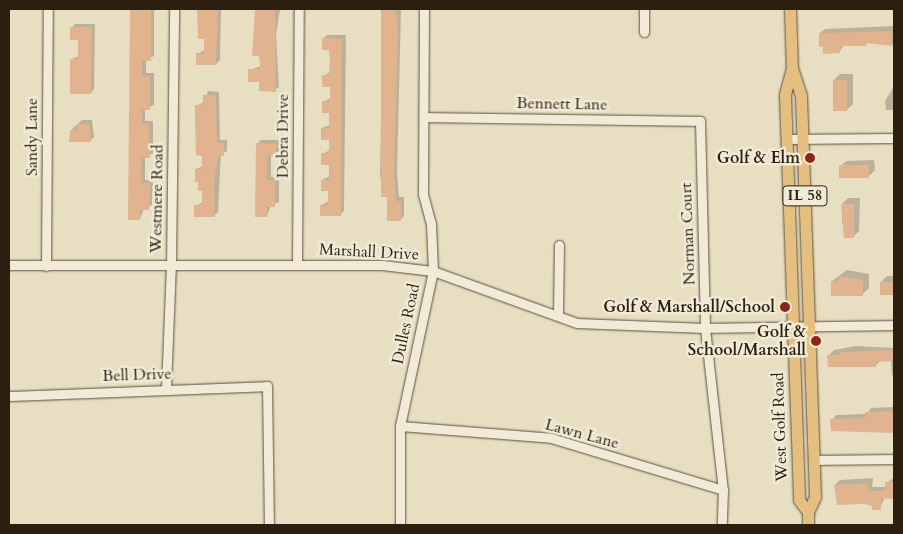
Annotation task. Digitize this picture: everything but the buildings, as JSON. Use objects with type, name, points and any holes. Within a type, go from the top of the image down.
[{"type":"main road","name":"West Golf Road","points":[[790,9],[792,68],[801,96],[803,139],[815,497],[808,512],[808,525]]},
{"type":"main road","name":"West Golf Road","points":[[792,68],[785,95],[799,500],[808,512]]},
{"type":"street","name":"Sandy Lane","points":[[46,266],[48,9]]},
{"type":"street","name":"Westmere Road","points":[[166,388],[171,265],[174,9]]},
{"type":"street","name":"Debra Drive","points":[[297,264],[299,9]]},
{"type":"street","name":"Dulles Road","points":[[400,525],[400,426],[433,270],[431,224],[423,194],[424,9]]},
{"type":"street","points":[[644,9],[644,32]]},
{"type":"street","name":"Bennett Lane","points":[[424,117],[700,121]]},
{"type":"street","name":"Norman Court","points":[[700,121],[705,328],[723,490],[722,525]]},
{"type":"street","points":[[787,139],[894,138]]},
{"type":"street","points":[[558,315],[559,245]]},
{"type":"street","name":"Marshall Drive","points":[[9,265],[382,265],[433,270],[578,323],[705,328],[894,324]]},
{"type":"street","name":"Bell Drive","points":[[9,396],[166,388],[268,386],[269,525]]},
{"type":"street","name":"Lawn Lane","points":[[400,426],[551,438],[723,490]]},
{"type":"street","points":[[814,460],[894,458]]},
{"type":"place","name":"Golf & Elm","points":[[810,158]]},
{"type":"place","name":"Golf & Marshall/School","points":[[785,307]]},
{"type":"place","name":"Golf & School/Marshall","points":[[816,341]]}]
